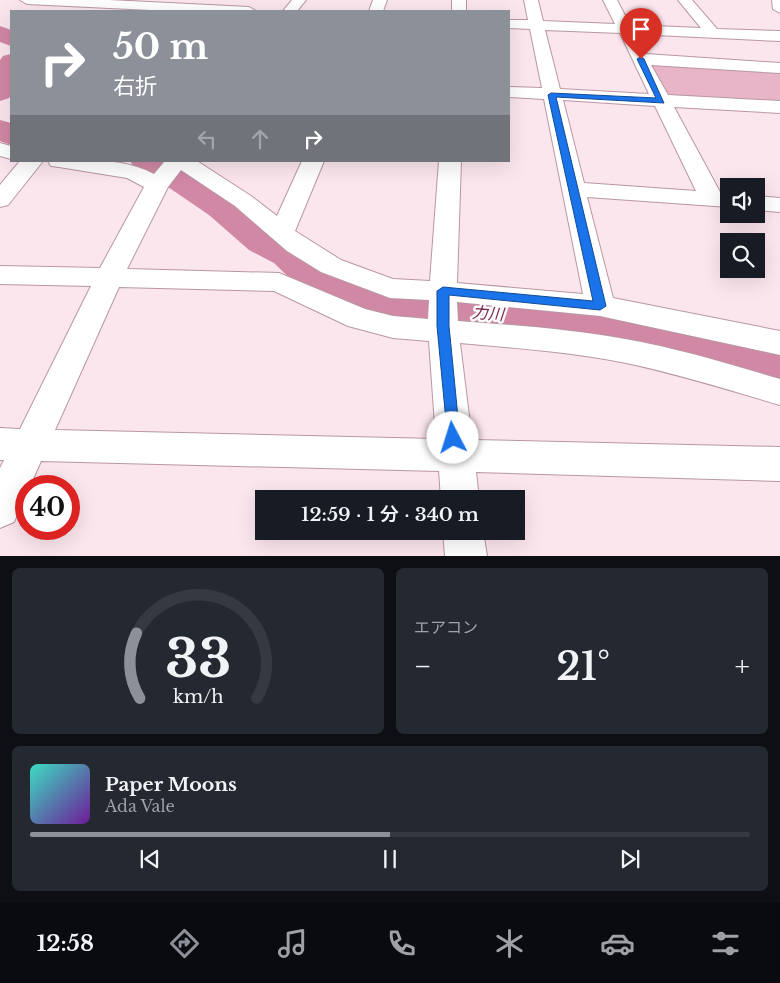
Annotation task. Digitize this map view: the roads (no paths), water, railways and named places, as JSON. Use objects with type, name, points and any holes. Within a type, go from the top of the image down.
[{"type":"street","points":[[27,0],[231,10]]},
{"type":"street","points":[[291,10],[299,0]]},
{"type":"street","points":[[532,0],[551,95],[600,306]]},
{"type":"street","points":[[610,0],[661,101],[720,200]]},
{"type":"street","points":[[685,0],[713,33]]},
{"type":"street","points":[[779,0],[780,9]]},
{"type":"street","points":[[54,10],[68,1]]},
{"type":"street","points":[[510,24],[780,36]]},
{"type":"street","points":[[641,59],[780,68]]},
{"type":"street","points":[[510,92],[780,107]]},
{"type":"street","points":[[0,200],[31,162]]},
{"type":"street","points":[[66,162],[133,172],[159,183]]},
{"type":"street","points":[[0,509],[16,444],[109,278],[159,183],[179,162],[192,168],[243,201],[296,245],[331,266],[390,288],[443,291],[600,306],[780,343]]},
{"type":"street","points":[[282,232],[313,162]]},
{"type":"street","points":[[450,162],[443,291],[443,329],[459,490]]},
{"type":"street","points":[[573,190],[720,200]]},
{"type":"street","points":[[765,204],[780,206]]},
{"type":"street","points":[[0,275],[279,282],[358,318],[393,327],[443,329],[531,338],[624,351],[702,369],[780,392]]},
{"type":"street","points":[[16,444],[780,464]]},
{"type":"street","points":[[464,540],[466,556]]},
{"type":"waterway","name":"力川","points":[[0,32],[10,39]]},
{"type":"waterway","name":"力川","points":[[0,93],[10,64]]},
{"type":"waterway","name":"力川","points":[[0,128],[10,135]]},
{"type":"waterway","name":"力川","points":[[148,162],[157,165],[221,208],[262,242],[287,255],[320,285],[392,311],[475,311],[560,319],[652,335],[780,372]]}]
